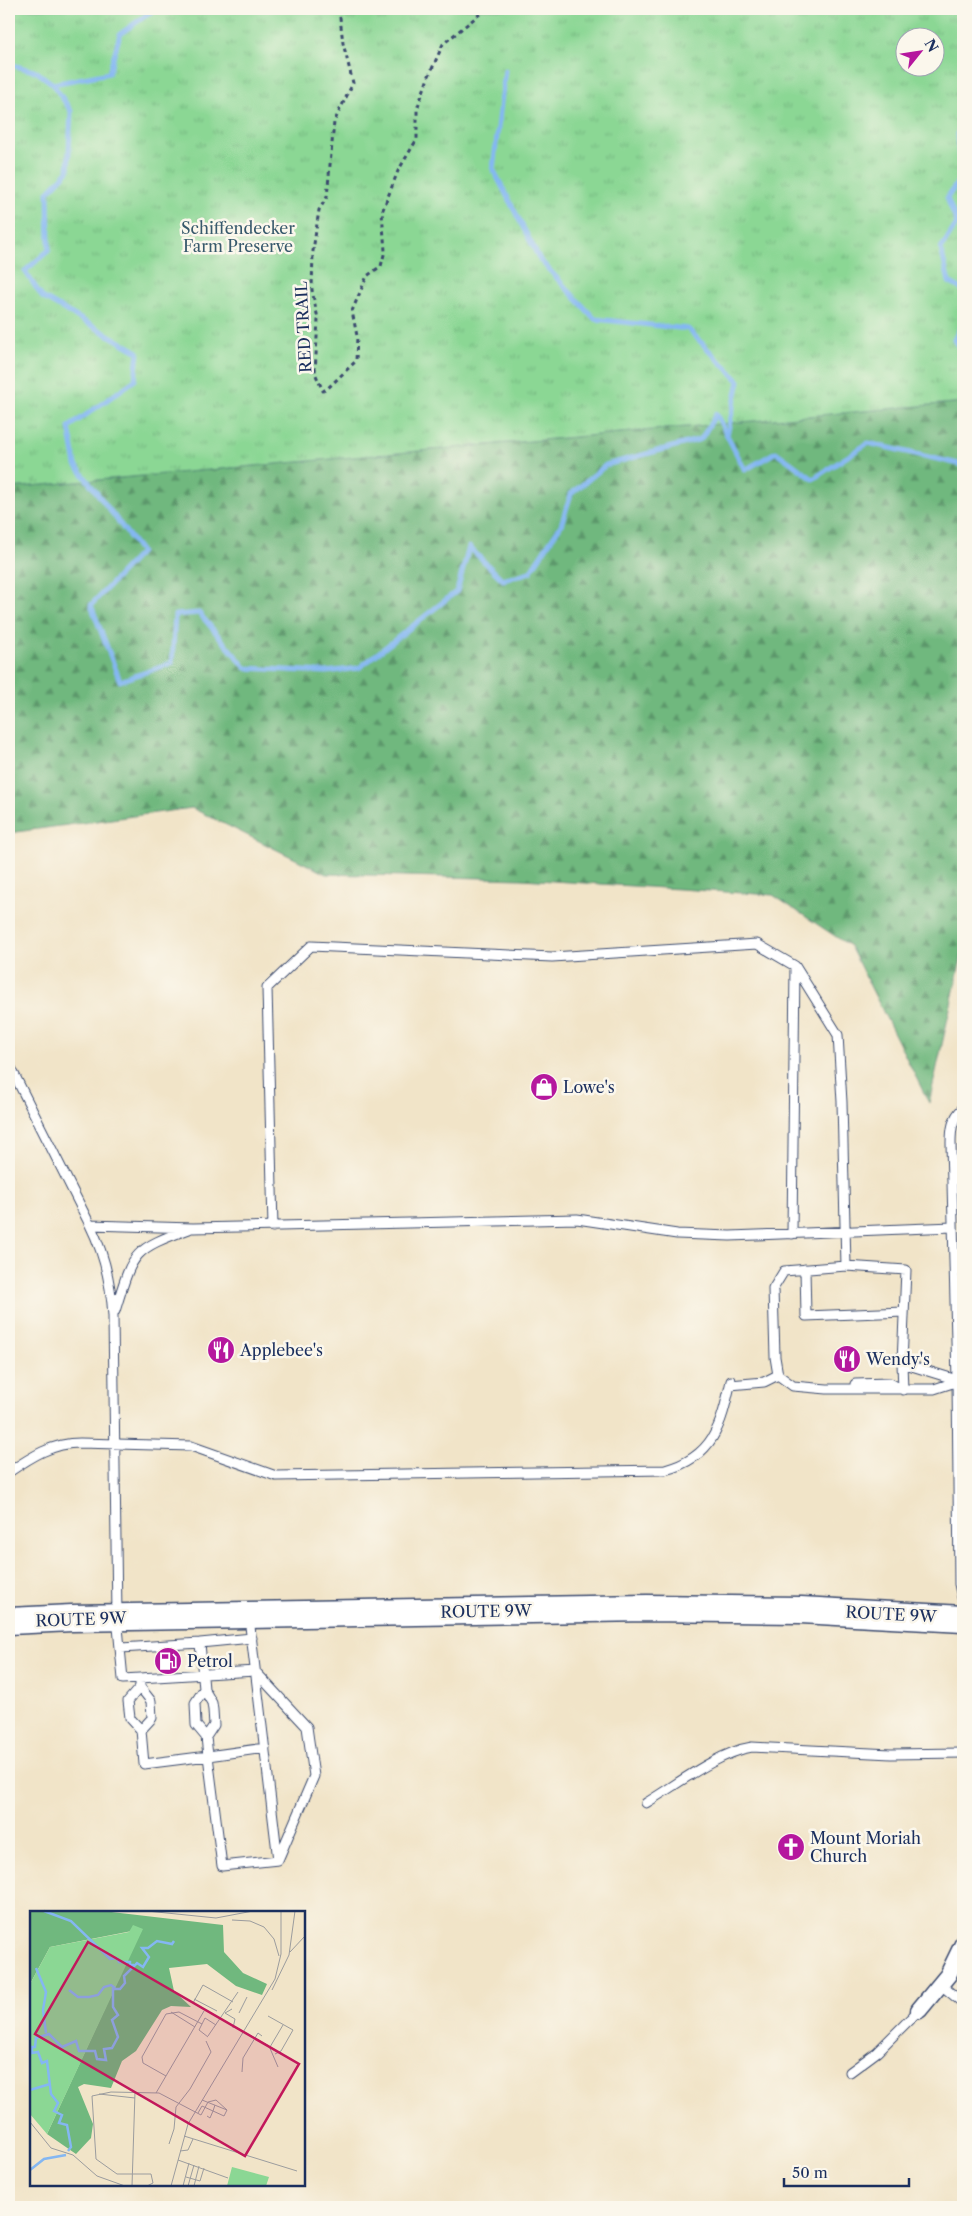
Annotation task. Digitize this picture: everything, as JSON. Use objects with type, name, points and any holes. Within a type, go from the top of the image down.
[{"type":"main road","name":"ROUTE 9W","points":[[9,1621],[117,1617],[250,1627],[675,1608],[800,1610],[963,1619]]},
{"type":"street","points":[[918,2010],[941,1985],[955,1963],[963,1944]]},
{"type":"lane","points":[[273,1227],[267,988],[311,946],[552,957],[757,944],[795,966],[838,1035],[846,1266]]},
{"type":"lane","points":[[792,1234],[795,966]]},
{"type":"lane","points":[[9,1064],[90,1225],[108,1270],[113,1316],[117,1617],[123,1680],[140,1683],[202,1675],[255,1671]]},
{"type":"lane","points":[[963,1108],[956,1116],[951,1134],[960,1380],[961,1534],[959,1591],[963,1602]]},
{"type":"lane","points":[[90,1225],[193,1228],[577,1219],[677,1234],[730,1236],[953,1227]]},
{"type":"lane","points":[[113,1316],[128,1271],[138,1254],[151,1244],[193,1228]]},
{"type":"lane","points":[[903,1390],[902,1363],[906,1270],[846,1266],[784,1271],[773,1289],[775,1357],[778,1375],[793,1386],[827,1390],[903,1390],[934,1390],[960,1380]]},
{"type":"lane","points":[[805,1269],[806,1316],[904,1312]]},
{"type":"lane","points":[[902,1363],[960,1380]]},
{"type":"lane","points":[[9,1472],[38,1453],[63,1444],[80,1443],[191,1446],[276,1476],[665,1470],[680,1466],[711,1441],[720,1425],[731,1383],[764,1382],[778,1375]]},
{"type":"lane","points":[[121,1648],[200,1643],[250,1627],[278,1860]]},
{"type":"lane","points":[[200,1643],[204,1689],[212,1703],[214,1725],[206,1737]]},
{"type":"lane","points":[[255,1671],[307,1727],[314,1776],[278,1860]]},
{"type":"lane","points":[[140,1683],[151,1701],[152,1718],[141,1730]]},
{"type":"lane","points":[[140,1683],[128,1700],[130,1718],[141,1730],[144,1764],[265,1748]]},
{"type":"lane","points":[[204,1689],[195,1703],[196,1725],[206,1737],[222,1866],[278,1860]]},
{"type":"lane","points":[[646,1803],[731,1753],[752,1747],[891,1754],[963,1753]]},
{"type":"lane","points":[[941,1985],[963,2003]]},
{"type":"lane","points":[[850,2072],[877,2052],[918,2010]]},
{"type":"path","name":"RED TRAIL","points":[[339,9],[343,42],[353,83],[334,122],[327,197],[319,210],[313,251],[312,290],[318,319],[315,373],[323,391],[356,361],[356,336],[352,311],[367,276],[381,266],[385,251],[382,212],[398,170],[417,139],[417,109],[428,78],[443,44],[486,9]]},
{"type":"green space","name":"Schiffendecker Farm Preserve","points":[[9,9],[963,9],[963,402],[9,488]]},
{"type":"green space","points":[[963,402],[963,950],[929,1103],[850,946],[773,895],[522,879],[326,874],[192,808],[9,833],[9,488]]},
{"type":"waterway","points":[[53,84],[109,73],[120,34],[155,9]]},
{"type":"waterway","points":[[9,64],[37,72],[53,84],[71,111],[68,171],[48,192],[49,250],[25,271],[42,297],[138,352],[135,380],[69,427],[76,465],[141,552],[91,605],[120,681],[172,663],[175,615],[199,613],[246,668],[326,672],[359,668],[457,591],[469,547],[503,580],[530,572],[561,525],[571,494],[606,465],[701,439],[716,414],[745,470],[776,452],[813,479],[868,443],[963,465]]},
{"type":"waterway","points":[[505,70],[493,169],[540,260],[595,319],[688,329],[739,381],[727,435]]},
{"type":"waterway","points":[[963,126],[957,134],[961,177],[947,198],[957,223],[941,249],[949,282],[963,290]]},
{"type":"waterway","points":[[963,323],[954,340],[963,353]]},
{"type":"place","name":"Lowe's","points":[[544,1087]]},
{"type":"place","name":"Applebee's","points":[[221,1350]]},
{"type":"place","name":"Wendy's","points":[[847,1359]]},
{"type":"place","name":"Petrol","points":[[168,1661]]},
{"type":"place","name":"Mount Moriah Church","points":[[791,1847]]}]
